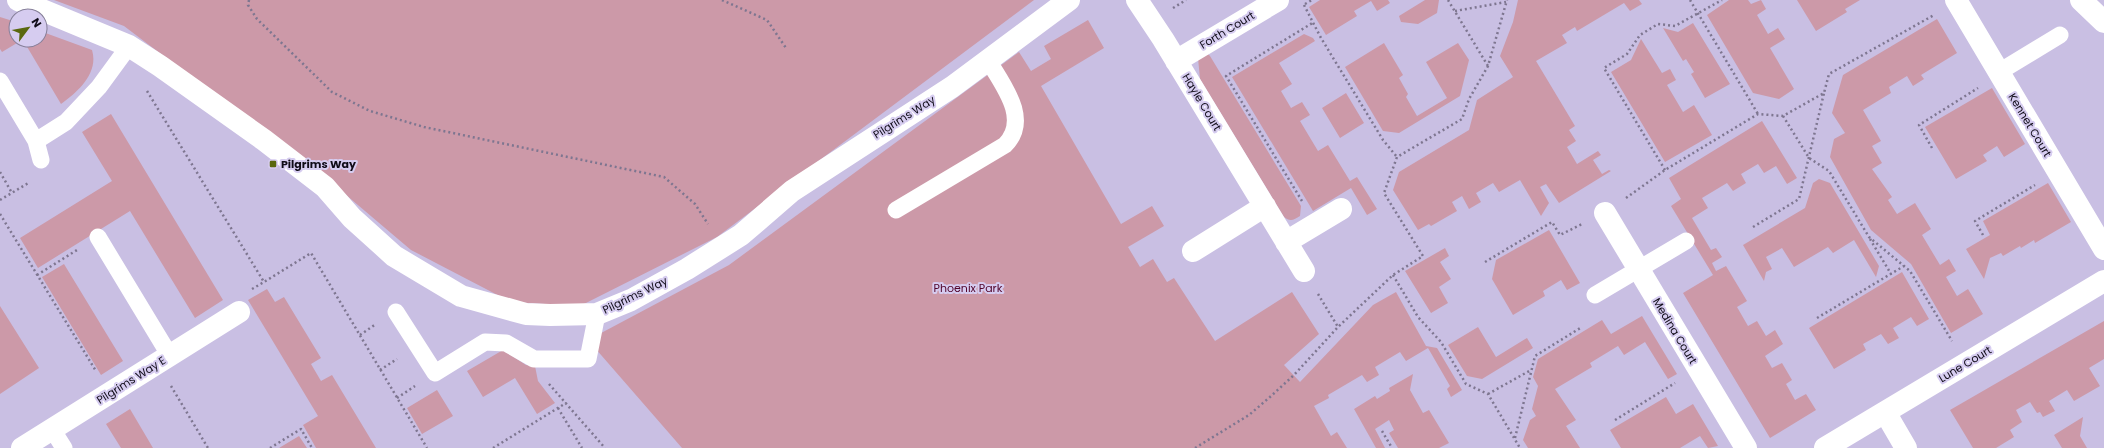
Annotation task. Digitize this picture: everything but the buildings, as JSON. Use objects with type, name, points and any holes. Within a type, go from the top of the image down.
[{"type":"street","name":"Pilgrims Way","points":[[18,0],[129,46],[160,66],[264,140],[325,187],[352,218],[394,256],[461,296],[526,314],[597,314],[631,300],[741,235],[792,191],[952,87],[1069,0]]},
{"type":"street","name":"Hayle Court","points":[[1137,0],[1176,61],[1304,271]]},
{"type":"street","name":"Forth Court","points":[[1176,61],[1278,0]]},
{"type":"street","points":[[2081,0],[2104,22]]},
{"type":"street","name":"Kennet Court","points":[[1958,1],[2104,249]]},
{"type":"street","points":[[1193,251],[1265,206]]},
{"type":"street","points":[[1286,242],[1341,209]]},
{"type":"street","name":"Medina Court","points":[[1605,213],[1746,448]]},
{"type":"street","name":"Lune Court","points":[[1826,448],[2104,281]]},
{"type":"street","name":"Pilgrims Way E","points":[[22,448],[239,312]]},
{"type":"street","points":[[1885,412],[1906,448]]},
{"type":"lane","points":[[2000,73],[2060,35]]},
{"type":"lane","points":[[36,141],[66,122],[99,87],[129,46]]},
{"type":"lane","points":[[896,210],[1006,145],[1012,138],[1016,112],[988,60]]},
{"type":"lane","points":[[0,81],[36,141],[41,160]]},
{"type":"lane","points":[[98,237],[164,360]]},
{"type":"lane","points":[[1596,295],[1686,241]]},
{"type":"lane","points":[[396,312],[435,373],[485,342],[506,343],[534,359],[588,359],[597,314]]},
{"type":"lane","points":[[52,429],[64,448]]},
{"type":"path","points":[[249,0],[248,5],[257,20],[332,92],[370,111],[424,127],[664,177],[695,204],[724,246]]},
{"type":"path","points":[[722,0],[767,20],[786,48]]},
{"type":"path","points":[[1312,0],[1304,5],[1321,38],[1383,140],[1397,158]]},
{"type":"path","points":[[1448,0],[1488,66]]},
{"type":"path","points":[[1690,0],[1758,114]]},
{"type":"path","points":[[1665,170],[1604,68],[1627,54],[1640,35],[1658,24],[1675,26],[1697,12],[1722,0]]},
{"type":"path","points":[[1195,448],[1249,415],[1294,375],[1338,327],[1393,275],[1423,256],[1384,193],[1397,158],[1462,119],[1469,99],[1488,66],[1507,1],[1455,11]]},
{"type":"path","points":[[1753,227],[1799,199],[1829,74],[1958,1]]},
{"type":"path","points":[[1314,22],[1226,76],[1316,224]]},
{"type":"path","points":[[160,66],[145,87],[264,282],[311,253],[427,448]]},
{"type":"path","points":[[1932,148],[1919,125],[2000,73]]},
{"type":"path","points":[[1485,262],[1552,222],[1560,235],[1605,213],[1665,170],[1758,114],[1783,116],[1824,93]]},
{"type":"path","points":[[1783,116],[1809,158],[1829,172],[1891,274]]},
{"type":"path","points":[[0,172],[12,193]]},
{"type":"path","points":[[1983,235],[1975,221],[2058,172]]},
{"type":"path","points":[[0,214],[110,393]]},
{"type":"path","points":[[37,275],[98,237]]},
{"type":"path","points":[[1869,237],[1910,271],[1965,364]]},
{"type":"path","points":[[1817,318],[1904,266]]},
{"type":"path","points":[[1304,271],[1338,327]]},
{"type":"path","points":[[1393,275],[1418,317],[1440,342],[1466,384],[1488,394],[1520,448]]},
{"type":"path","points":[[1515,439],[1535,356],[1582,327]]},
{"type":"path","points":[[164,360],[208,448]]},
{"type":"path","points":[[1615,420],[1698,369]]},
{"type":"path","points":[[1488,394],[1532,370]]},
{"type":"path","points":[[493,448],[566,403]]},
{"type":"path","points":[[558,408],[582,448]]},
{"type":"path","points":[[270,448],[301,429],[312,448]]},
{"type":"path","points":[[1382,431],[1392,448]]},
{"type":"green space","points":[[54,0],[1034,0],[717,237],[580,306],[511,302],[411,250],[339,189],[124,26]]},
{"type":"green space","points":[[1320,0],[1388,0],[1390,3],[1377,11],[1371,1],[1354,11],[1357,16],[1326,35],[1309,7]]},
{"type":"green space","points":[[1425,0],[1439,0],[1437,13],[1418,24],[1401,22],[1399,16]]},
{"type":"green space","points":[[1518,0],[1639,0],[1642,4],[1630,11],[1624,3],[1577,31],[1575,27],[1562,35],[1567,43],[1536,61],[1575,126],[1569,130],[1576,141],[1567,147],[1577,164],[1598,151],[1601,155],[1593,160],[1602,174],[1609,170],[1611,171],[1559,203],[1546,184],[1540,187],[1549,203],[1541,216],[1520,180],[1499,192],[1493,183],[1476,193],[1481,202],[1469,209],[1462,196],[1452,202],[1457,211],[1431,226],[1429,224],[1418,230],[1393,190],[1399,172],[1469,130],[1477,100],[1513,77],[1500,56],[1513,22]]},
{"type":"green space","points":[[1729,0],[1748,0],[1751,4],[1761,0],[1766,9],[1757,15],[1768,34],[1778,28],[1785,39],[1770,48],[1794,89],[1779,99],[1753,93],[1707,15]]},
{"type":"green space","points":[[1797,0],[1860,0],[1845,9],[1847,12],[1816,31]]},
{"type":"green space","points":[[0,17],[8,20],[9,48],[2,52],[0,49]]},
{"type":"green space","points":[[1937,19],[1957,53],[1921,75],[1924,79],[1913,86],[1907,76],[1889,87],[1891,93],[1863,110],[1881,141],[1872,146],[1882,163],[1872,169],[1892,197],[1888,200],[1897,214],[1915,203],[1931,229],[1922,235],[1940,265],[1949,259],[1956,271],[1946,277],[1957,296],[1968,289],[1983,314],[1951,333],[1911,264],[1871,230],[1830,157],[1834,139],[1845,133],[1832,113],[1843,75]]},
{"type":"green space","name":"Phoenix Park","points":[[1088,20],[1104,48],[1041,86],[1121,224],[1152,206],[1164,226],[1128,247],[1140,267],[1153,259],[1167,282],[1174,278],[1215,341],[1292,292],[1319,334],[1284,365],[1300,382],[1373,305],[1396,292],[1426,346],[1437,348],[1462,390],[1451,397],[1447,389],[1450,386],[1428,348],[1406,361],[1400,352],[1375,367],[1379,375],[1367,382],[1362,375],[1328,395],[1329,398],[1314,406],[1331,436],[1337,432],[1347,448],[682,448],[588,340],[729,265],[1019,52],[1031,71],[1051,59],[1044,46]]},
{"type":"green space","points":[[1693,23],[1730,84],[1705,98],[1691,74],[1694,72],[1686,59],[1683,61],[1663,28],[1678,32]]},
{"type":"green space","points":[[48,34],[92,50],[92,66],[86,81],[74,94],[61,104],[28,48],[48,48]]},
{"type":"green space","points":[[1304,34],[1313,38],[1315,41],[1279,63],[1292,84],[1281,91],[1291,108],[1302,102],[1310,115],[1300,121],[1318,151],[1328,145],[1350,181],[1357,177],[1377,209],[1367,215],[1351,188],[1313,211],[1232,77]]},
{"type":"green space","points":[[1641,39],[1662,73],[1670,69],[1676,80],[1667,85],[1683,112],[1694,105],[1712,135],[1665,162],[1611,72],[1631,60]]},
{"type":"green space","points":[[1384,43],[1403,75],[1399,78],[1408,94],[1406,97],[1417,116],[1447,98],[1426,62],[1458,43],[1469,60],[1460,96],[1399,133],[1383,131],[1345,67]]},
{"type":"green space","points":[[1208,54],[1301,206],[1300,216],[1296,219],[1290,220],[1284,217],[1200,79],[1198,58]]},
{"type":"green space","points":[[1992,88],[2025,144],[2004,157],[1997,146],[1983,155],[1987,161],[1956,179],[1925,127]]},
{"type":"green space","points":[[1346,93],[1364,123],[1340,138],[1322,108]]},
{"type":"green space","points":[[111,114],[223,300],[195,318],[130,211],[38,268],[20,238],[112,181],[82,132]]},
{"type":"green space","points":[[1762,121],[1797,178],[1787,184],[1776,166],[1764,173],[1758,164],[1741,174],[1746,183],[1733,191],[1727,183],[1702,198],[1708,208],[1692,218],[1711,250],[1716,248],[1722,257],[1712,263],[1716,271],[1726,266],[1747,301],[1737,307],[1748,326],[1757,321],[1766,336],[1775,330],[1783,344],[1765,356],[1772,368],[1782,363],[1792,380],[1786,384],[1795,400],[1806,394],[1816,410],[1770,438],[1683,293],[1713,275],[1671,206],[1681,199],[1669,178]]},
{"type":"green space","points":[[1819,179],[1830,183],[1879,266],[1876,277],[1854,240],[1833,253],[1828,247],[1794,267],[1782,248],[1766,257],[1772,269],[1766,272],[1764,281],[1743,245],[1805,208],[1813,183]]},
{"type":"green space","points":[[2048,183],[2071,222],[2035,243],[2034,240],[2003,256],[2001,253],[1990,258],[1984,279],[1966,249],[1990,235],[1983,221]]},
{"type":"green space","points":[[1549,230],[1580,283],[1567,290],[1561,280],[1543,291],[1545,296],[1513,315],[1492,279],[1496,260]]},
{"type":"green space","points":[[1445,248],[1449,256],[1440,262],[1451,279],[1439,287],[1448,303],[1431,313],[1405,271]]},
{"type":"green space","points":[[64,264],[123,361],[101,375],[42,277]]},
{"type":"green space","points":[[1902,272],[1929,319],[1917,326],[1911,317],[1893,328],[1899,338],[1888,344],[1881,334],[1863,344],[1866,350],[1834,369],[1809,328]]},
{"type":"green space","points":[[267,289],[275,302],[284,297],[321,358],[311,364],[321,381],[332,375],[376,448],[316,448],[303,425],[318,416],[248,300]]},
{"type":"green space","points":[[0,306],[39,368],[0,394]]},
{"type":"green space","points":[[1642,316],[1677,374],[1668,379],[1645,342],[1624,355],[1618,346],[1590,363],[1592,367],[1555,389],[1576,420],[1566,426],[1580,448],[1528,448],[1523,440],[1530,420],[1536,416],[1532,409],[1538,386],[1533,377],[1538,359],[1602,320],[1611,334]]},
{"type":"green space","points":[[2104,321],[2104,359],[2089,368],[2100,386],[2074,401],[2067,390],[2049,401],[2055,411],[2043,417],[2040,412],[2037,413],[2030,402],[2016,410],[2022,422],[2010,430],[2014,437],[1996,448],[1973,448],[1950,410]]},
{"type":"green space","points":[[1478,327],[1496,357],[1527,338],[1533,348],[1482,379],[1467,376],[1448,345]]},
{"type":"green space","points":[[503,350],[526,365],[535,366],[538,381],[555,403],[537,414],[515,378],[483,397],[467,371]]},
{"type":"green space","points":[[1413,374],[1410,390],[1423,413],[1429,410],[1449,443],[1439,448],[1398,448],[1389,433],[1394,430],[1389,420],[1375,429],[1385,448],[1376,448],[1354,409],[1375,396],[1377,399],[1390,391],[1389,388]]},
{"type":"green space","points":[[437,390],[453,416],[422,434],[407,408]]},
{"type":"green space","points":[[1666,397],[1676,414],[1693,404],[1718,446],[1708,448],[1700,436],[1680,448],[1621,448],[1610,430]]},
{"type":"green space","points":[[130,409],[153,448],[121,448],[106,424]]},
{"type":"green space","points":[[2083,417],[2080,436],[2087,448],[2062,448],[2054,435]]},
{"type":"green space","points":[[299,436],[307,448],[279,448]]},
{"type":"place","name":"Pilgrims Way","points":[[273,164]]}]
